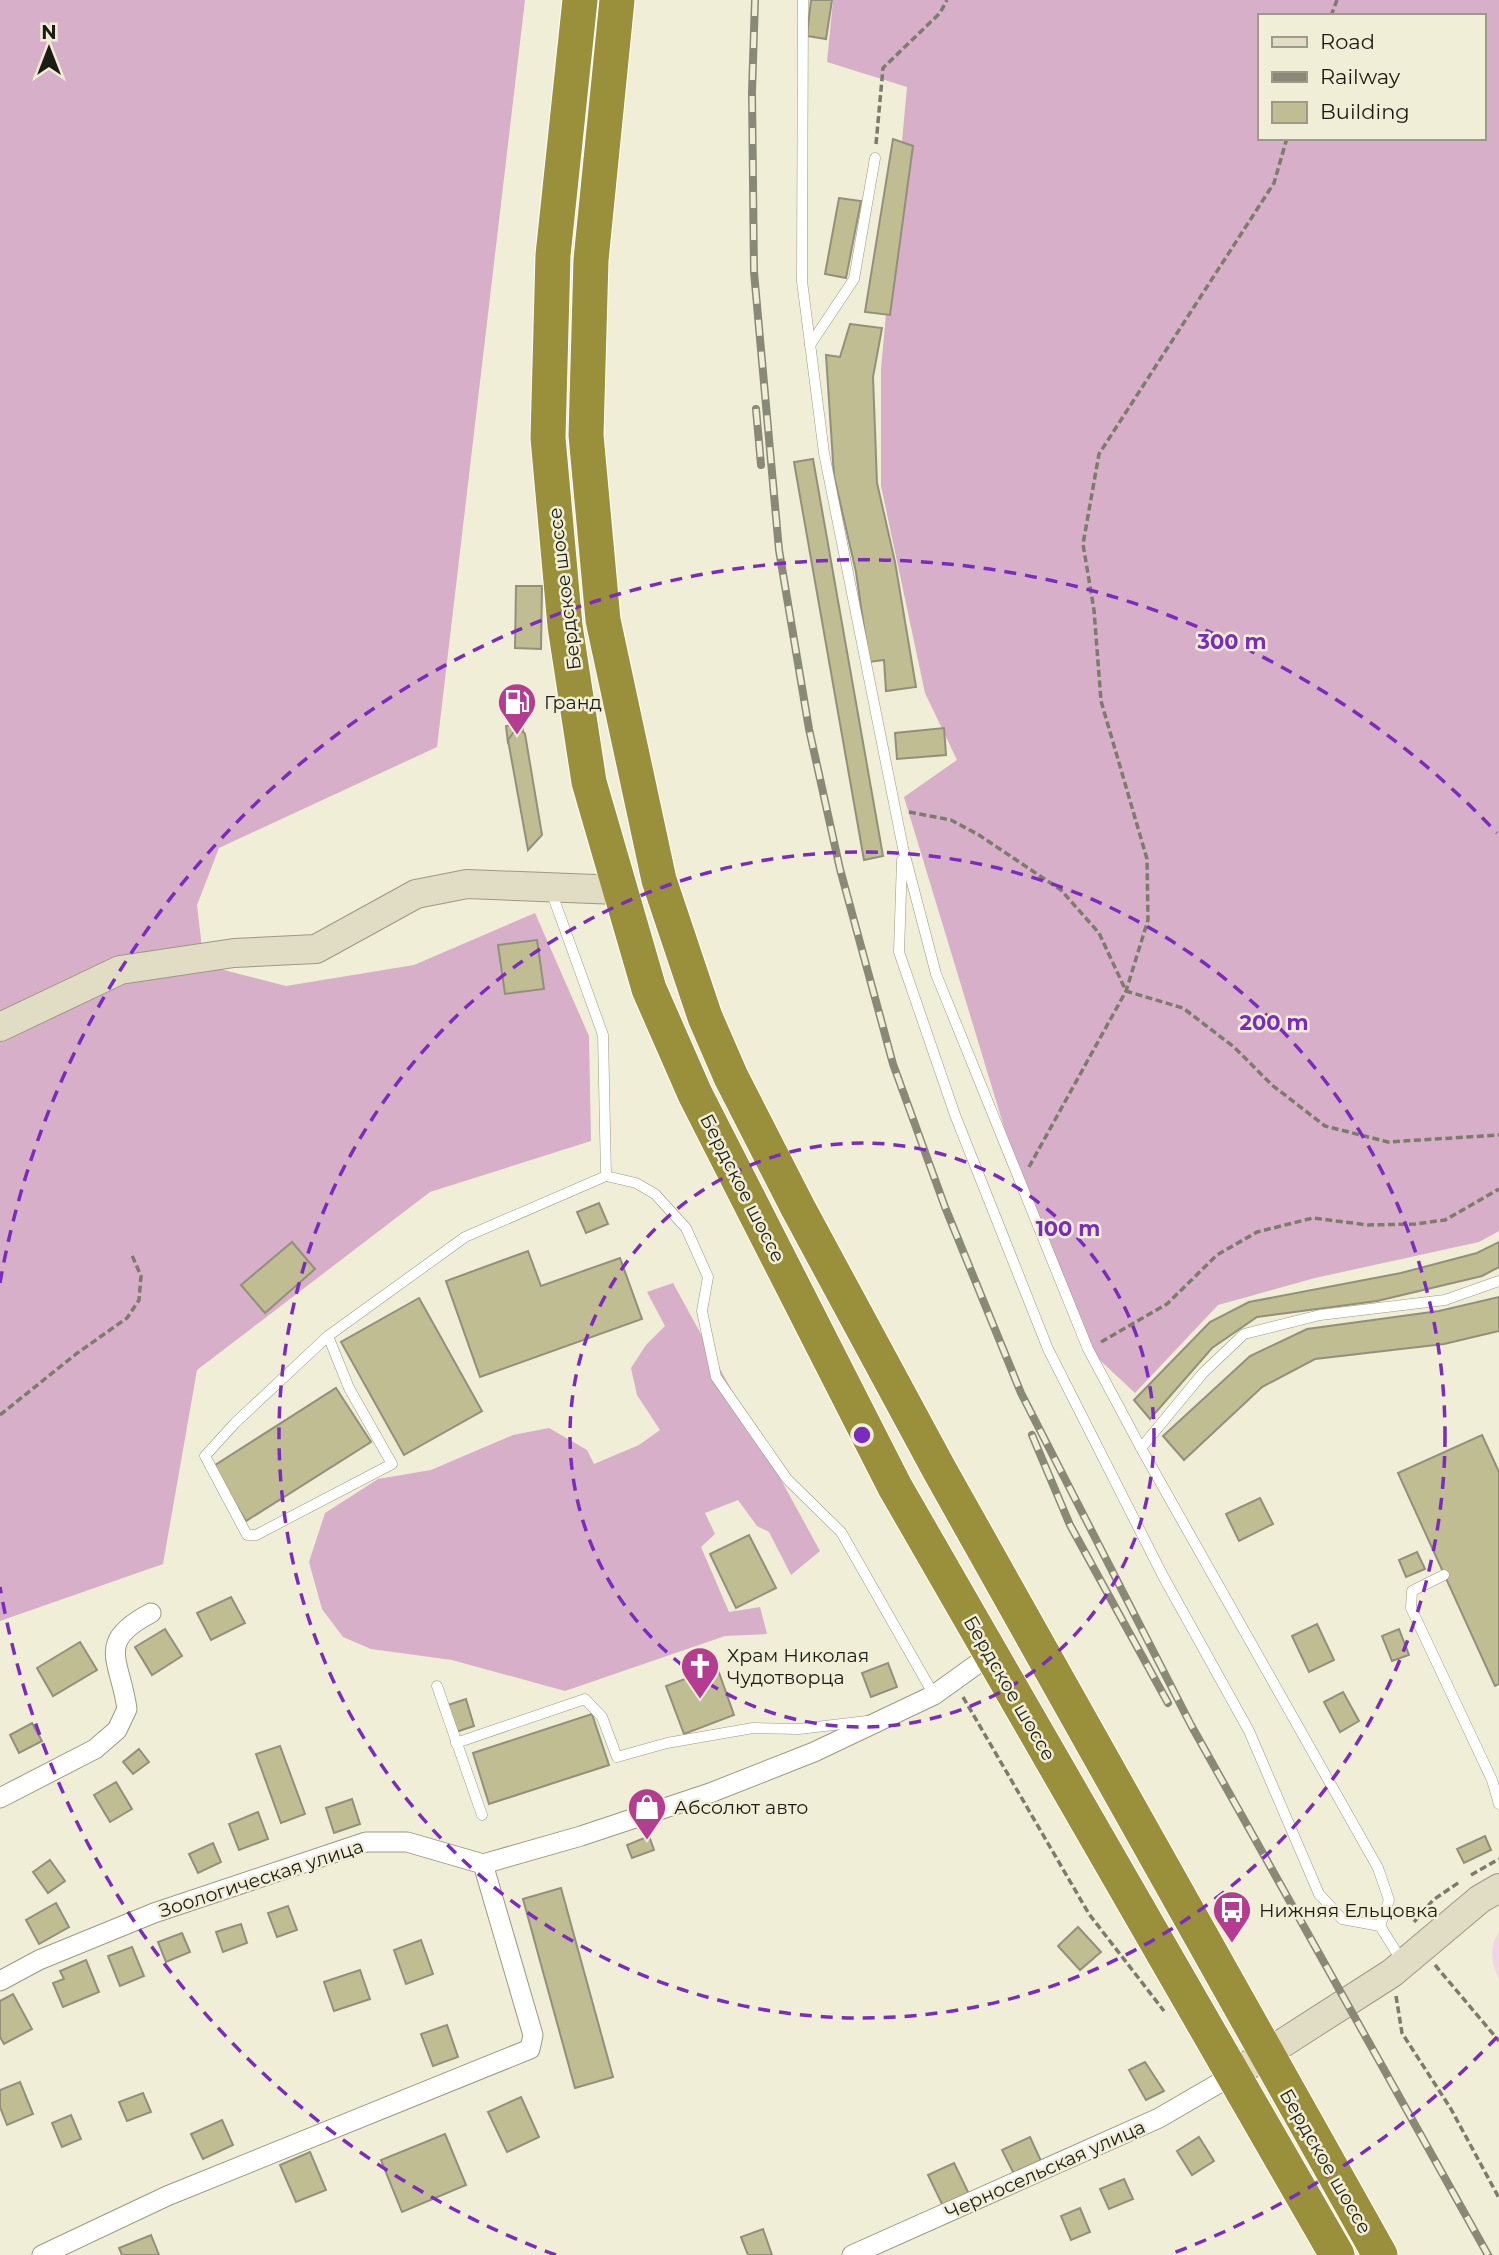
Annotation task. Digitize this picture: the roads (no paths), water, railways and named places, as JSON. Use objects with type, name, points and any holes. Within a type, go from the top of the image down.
[{"type":"highway","name":"Бердское шоссе","points":[[580,0],[553,255],[548,438],[565,626],[589,782],[649,989],[695,1094],[895,1488],[1337,2255]]},
{"type":"highway","name":"Бердское шоссе","points":[[617,0],[591,260],[586,435],[603,620],[659,880],[705,1017],[731,1077],[798,1209],[1266,2055],[1380,2255]]},
{"type":"highway","points":[[763,1230],[798,1209]]},
{"type":"street","points":[[0,1027],[120,971],[234,953],[316,949],[416,894],[467,884],[619,890]]},
{"type":"street","points":[[0,1798],[95,1749],[117,1730],[127,1709],[114,1655],[119,1635],[127,1625],[151,1613]]},
{"type":"street","points":[[42,2255],[167,2196],[530,2049],[533,2035],[483,1864],[581,1836],[710,1793],[814,1752],[934,1695],[991,1654]]},
{"type":"street","name":"Зоологическая улица","points":[[0,1981],[39,1960],[153,1913],[366,1842],[407,1842],[483,1864]]},
{"type":"street","points":[[1233,2075],[1317,2023],[1407,1952],[1499,1888]]},
{"type":"street","name":"Черносельская улица","points":[[852,2255],[1159,2118],[1233,2075]]},
{"type":"lane","points":[[803,0],[802,281],[824,453],[903,848],[936,974],[1088,1349],[1378,1868],[1389,1899],[1380,1926]]},
{"type":"lane","points":[[810,345],[854,279],[875,158]]},
{"type":"lane","points":[[903,848],[899,952],[955,1115],[1048,1349],[1163,1576],[1249,1731],[1319,1894],[1342,1919],[1380,1926],[1407,1952]]},
{"type":"lane","points":[[550,887],[603,1035],[606,1176]]},
{"type":"lane","points":[[328,1336],[349,1388],[392,1464],[256,1535],[247,1535],[205,1456],[235,1423],[328,1336],[465,1237],[606,1176],[636,1184],[654,1194],[686,1228],[708,1277],[702,1311],[716,1377],[787,1479],[841,1532],[934,1695]]},
{"type":"lane","points":[[1141,1448],[1203,1373],[1244,1334],[1320,1315],[1445,1300],[1499,1281]]},
{"type":"lane","points":[[1444,1575],[1412,1591],[1411,1608],[1492,1780],[1499,1804]]},
{"type":"lane","points":[[437,1686],[482,1815]]},
{"type":"lane","points":[[456,1743],[585,1699],[602,1717],[617,1757],[667,1743],[753,1728],[799,1729],[888,1718]]},
{"type":"railway","points":[[755,0],[752,92],[754,272],[779,550],[809,729],[840,869],[893,1064],[945,1207],[1021,1393],[1191,1725],[1488,2255]]},
{"type":"railway","points":[[756,409],[761,465]]},
{"type":"railway","points":[[1032,1435],[1070,1525],[1168,1703]]},
{"type":"place","name":"Гранд","points":[[517,736]]},
{"type":"place","name":"Храм Николая Чудотворца","points":[[700,1700]]},
{"type":"place","name":"Абсолют авто","points":[[647,1841]]},
{"type":"place","name":"Нижняя Ельцовка","points":[[1232,1944]]}]
